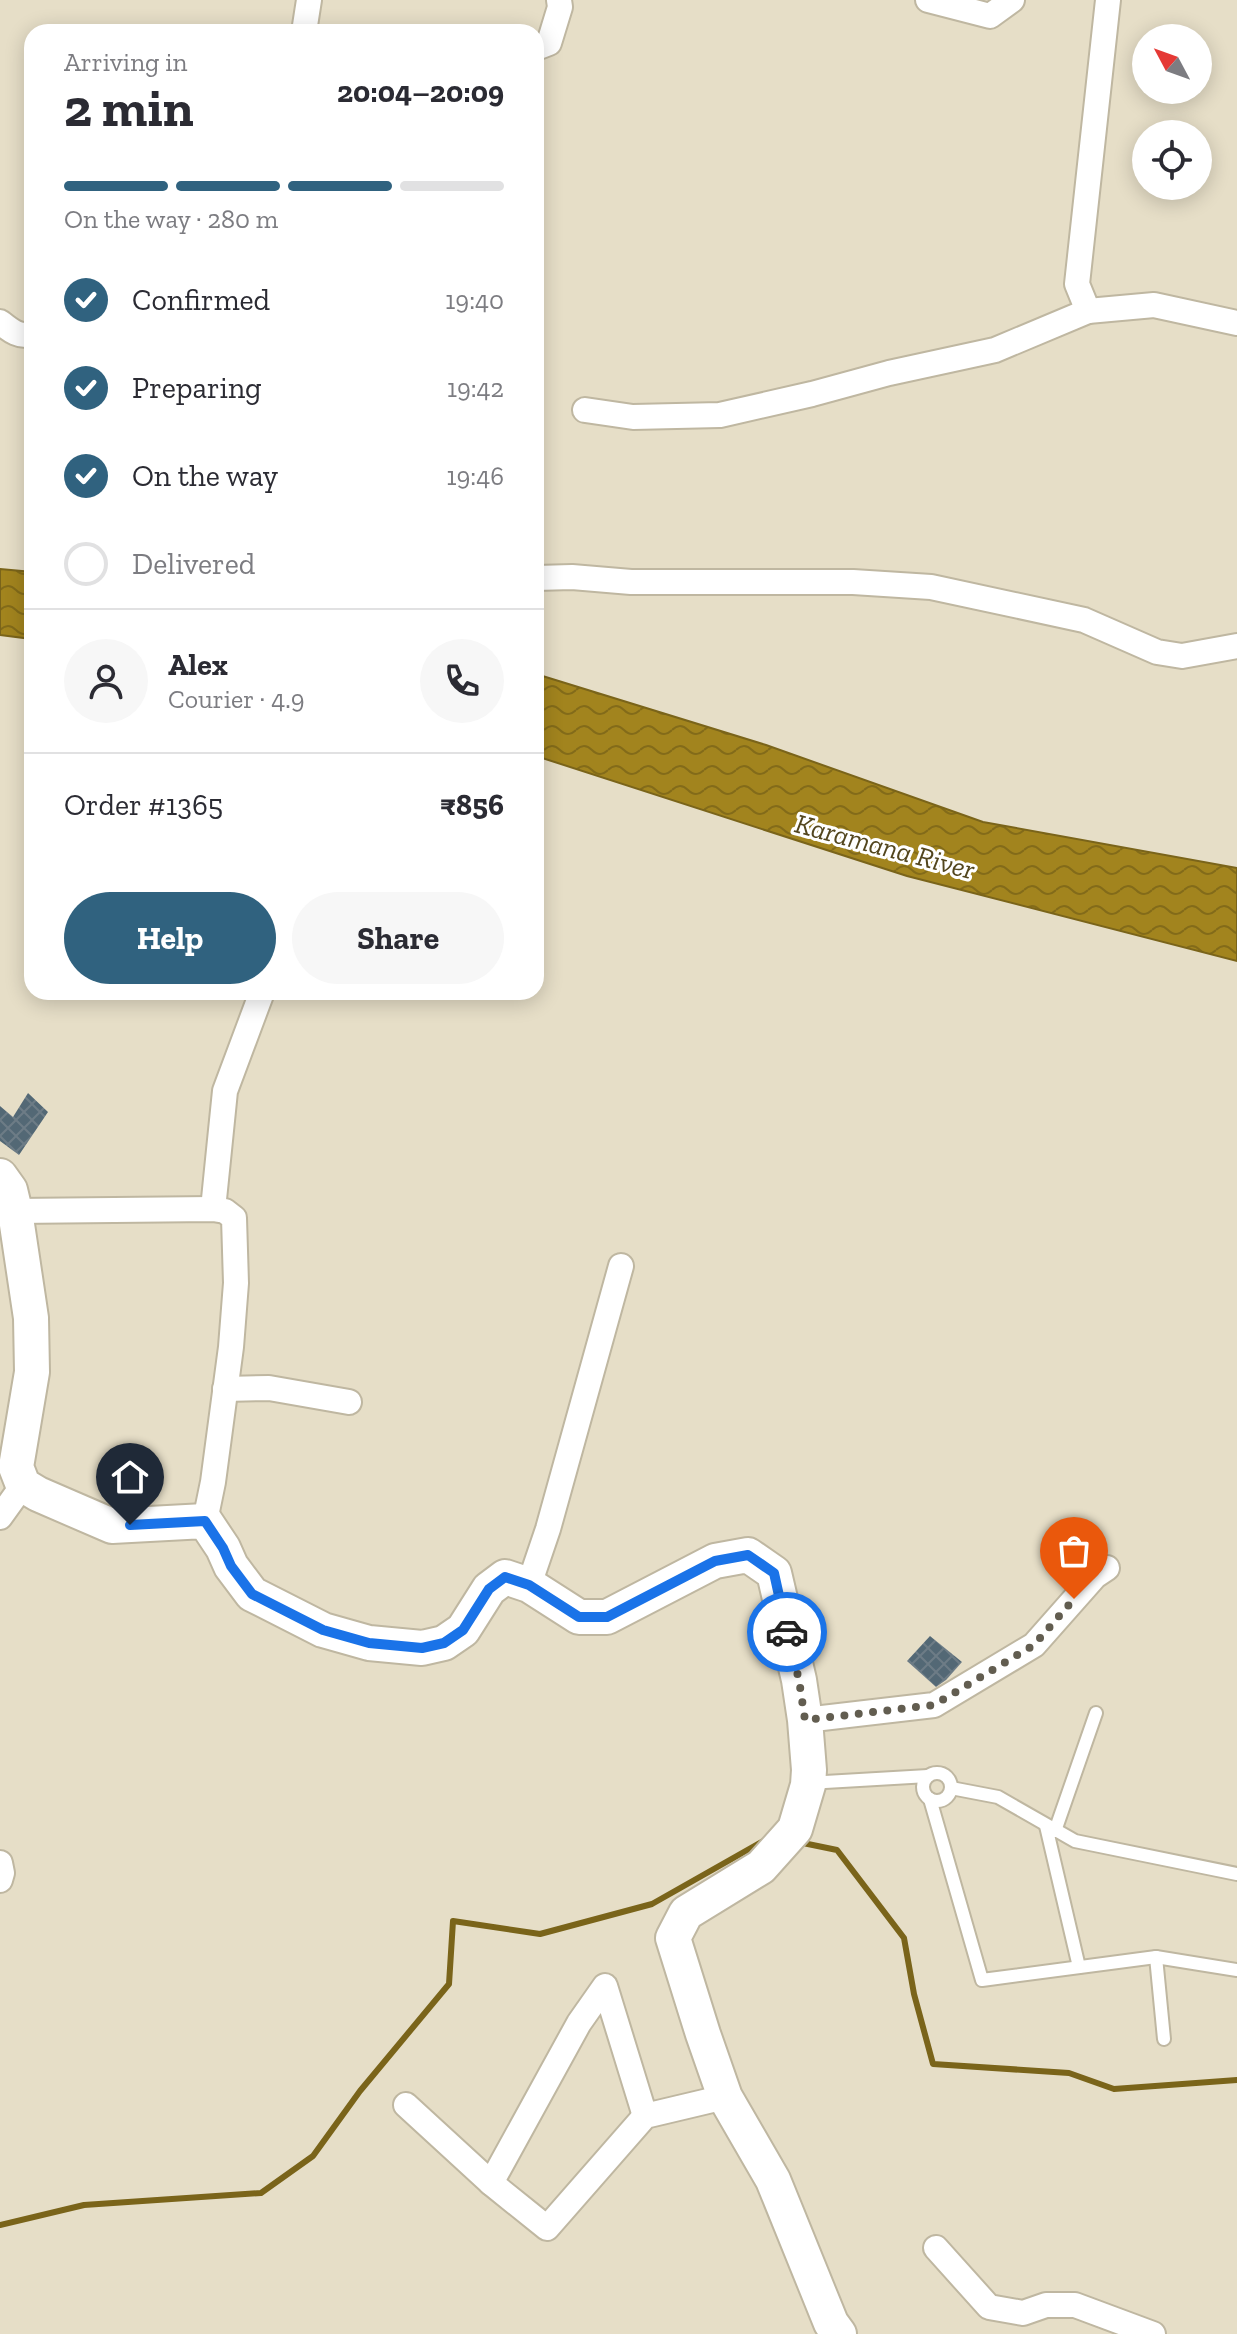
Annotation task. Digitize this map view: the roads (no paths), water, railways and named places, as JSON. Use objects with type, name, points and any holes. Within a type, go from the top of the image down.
[{"type":"street","points":[[305,24],[309,0]]},
{"type":"street","points":[[544,45],[549,43],[560,7],[559,0]]},
{"type":"street","points":[[928,0],[990,16],[1012,0]]},
{"type":"street","points":[[1088,311],[1077,284],[1108,0]]},
{"type":"street","points":[[585,410],[633,417],[720,415],[995,350],[1088,311],[1154,305],[1237,323]]},
{"type":"street","points":[[0,322],[12,332],[24,335]]},
{"type":"street","points":[[544,578],[631,582],[853,582],[931,587],[1084,620],[1157,652],[1182,656],[1237,646]]},
{"type":"street","points":[[213,1209],[225,1091],[259,1000]]},
{"type":"street","points":[[0,1176],[10,1190],[15,1211],[11,1262],[31,1318],[32,1372],[16,1467],[23,1485],[112,1526],[205,1521]]},
{"type":"street","points":[[15,1211],[213,1209],[225,1211],[234,1218],[236,1283],[213,1482],[205,1521],[231,1566],[252,1594],[323,1630],[369,1643],[422,1648],[444,1643],[463,1630],[489,1589],[505,1577],[529,1585],[579,1617],[607,1617],[715,1561],[748,1555],[774,1573],[799,1680],[805,1720],[808,1785],[795,1829],[761,1867],[686,1913],[673,1938],[725,2097],[773,2180],[831,2323],[839,2334]]},
{"type":"street","points":[[529,1585],[548,1529],[621,1266]]},
{"type":"street","points":[[225,1389],[269,1388],[349,1402]]},
{"type":"street","points":[[0,1517],[23,1485]]},
{"type":"street","points":[[805,1720],[934,1705],[1034,1645],[1095,1576],[1107,1568]]},
{"type":"street","points":[[0,1863],[0,1880]]},
{"type":"street","points":[[491,2183],[579,2023],[605,1986],[645,2116]]},
{"type":"street","points":[[406,2105],[491,2183],[547,2228],[645,2116],[725,2097]]},
{"type":"street","points":[[936,2248],[989,2307],[1023,2313],[1046,2305],[1075,2305],[1153,2334]]},
{"type":"lane","points":[[1079,1967],[1051,1828],[1096,1713]]},
{"type":"lane","points":[[808,1785],[942,1773],[949,1779],[951,1788],[943,1799],[930,1799]]},
{"type":"lane","points":[[928,1776],[923,1788],[930,1799],[982,1980],[1156,1957],[1237,1970]]},
{"type":"lane","points":[[951,1788],[998,1797],[1075,1841],[1237,1874]]},
{"type":"lane","points":[[1156,1957],[1164,2039]]},
{"type":"water","points":[[0,569],[24,571],[24,638],[0,635]]},
{"type":"water","name":"Karamana River","points":[[544,676],[766,745],[983,822],[1237,868],[1237,961],[907,876],[544,759]]},
{"type":"waterway","points":[[0,2225],[84,2205],[261,2193],[313,2156],[360,2091],[449,1984],[453,1921],[540,1934],[652,1904],[765,1840]]},
{"type":"waterway","points":[[803,1843],[837,1850],[904,1938],[914,1994],[933,2064],[1069,2073],[1114,2089],[1237,2080]]}]
